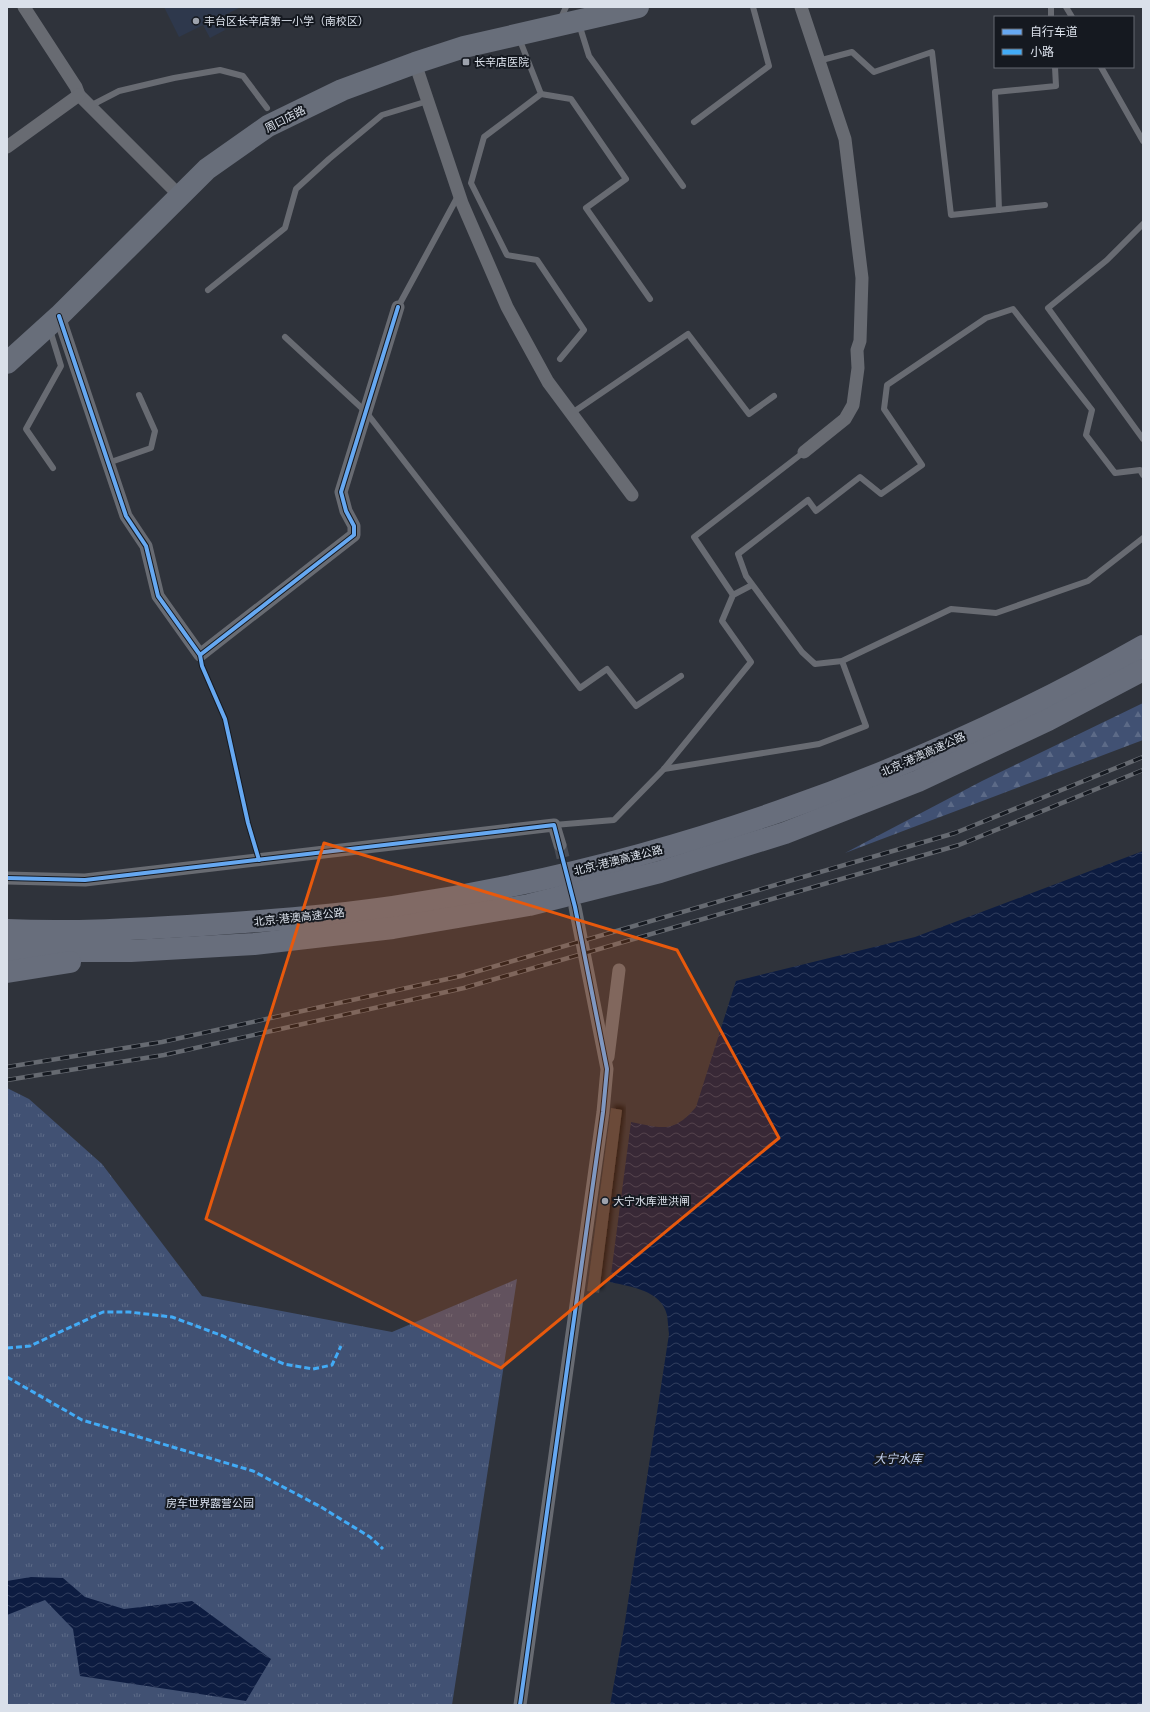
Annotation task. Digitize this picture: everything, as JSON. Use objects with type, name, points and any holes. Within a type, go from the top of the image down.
[{"type":"highway","name":"周口店路","points":[[7,364],[54,320],[206,169],[268,126],[342,90],[415,63],[464,48],[517,35],[567,18],[638,7]]},
{"type":"highway","name":"北京-港澳高速公路","points":[[7,930],[130,929],[257,922],[393,907],[523,883],[645,853],[776,813],[909,762],[1036,703],[1143,646]]},
{"type":"highway","name":"北京-港澳高速公路","points":[[7,951],[131,951],[254,944],[393,928],[529,905],[660,872],[785,833],[918,781],[1048,720],[1143,670]]},
{"type":"highway","points":[[7,972],[131,951]]},
{"type":"street","points":[[24,7],[76,87],[79,95],[180,196]]},
{"type":"street","points":[[800,7],[845,139],[862,278],[860,341],[856,350],[858,368],[853,405],[845,419],[804,452]]},
{"type":"street","points":[[415,63],[459,195],[507,307],[548,382],[632,495]]},
{"type":"street","points":[[7,147],[79,95]]},
{"type":"street","points":[[54,320],[108,463],[126,516],[146,546],[158,596],[200,656],[354,535],[354,526],[346,511],[341,492],[398,307]]},
{"type":"street","points":[[7,878],[85,880],[554,825],[560,845]]},
{"type":"street","points":[[575,907],[607,1069]]},
{"type":"street","points":[[520,1705],[604,1112],[607,1069],[619,970]]},
{"type":"lane","points":[[694,122],[768,66],[753,7]]},
{"type":"lane","points":[[1066,7],[1071,16]]},
{"type":"lane","points":[[567,18],[589,56],[683,186]]},
{"type":"lane","points":[[517,35],[541,94]]},
{"type":"lane","points":[[818,61],[852,52],[874,72],[932,52],[951,215],[1045,205]]},
{"type":"lane","points":[[999,210],[995,92],[1056,86],[1055,68]]},
{"type":"lane","points":[[1102,68],[1143,141]]},
{"type":"lane","points":[[90,106],[119,91],[174,78],[220,70],[243,76],[267,108]]},
{"type":"lane","points":[[560,359],[584,330],[537,260],[507,255],[471,183],[484,137],[541,94],[571,99],[626,179],[586,208],[650,299]]},
{"type":"lane","points":[[208,290],[285,228],[296,189],[329,159],[382,115],[428,101]]},
{"type":"lane","points":[[398,307],[459,195]]},
{"type":"lane","points":[[1143,224],[1107,260],[1048,308],[1143,438]]},
{"type":"lane","points":[[1143,475],[1140,470],[1115,473],[1086,435],[1092,410],[1013,309],[986,318],[887,385],[884,409],[922,465],[881,494],[860,477],[816,511],[808,500],[738,554],[746,576],[752,585],[802,652],[815,664],[842,661],[951,609],[996,613],[1088,581],[1143,538]]},
{"type":"lane","points":[[53,468],[26,429],[61,366],[54,320]]},
{"type":"lane","points":[[572,413],[688,334],[749,414],[774,396]]},
{"type":"lane","points":[[285,337],[366,412],[580,688],[608,669],[636,706],[681,676]]},
{"type":"lane","points":[[108,463],[151,448],[155,430],[139,395]]},
{"type":"lane","points":[[733,595],[694,537],[804,452]]},
{"type":"lane","points":[[554,825],[614,820],[664,768],[751,662],[722,621],[733,595],[752,585]]},
{"type":"lane","points":[[664,768],[820,744],[866,726],[842,661]]},
{"type":"highlighted area","points":[[324,843],[677,950],[779,1138],[501,1368],[206,1219]]},
{"type":"shaded area","name":"丰台区长辛店第一小学（南校区）","points":[[164,7],[241,7],[219,18],[225,30],[210,38],[203,25],[179,37]]},
{"type":"green space","points":[[1143,703],[1143,740],[845,853],[982,781]]},
{"type":"green space","name":"房车世界露营公园","points":[[7,1088],[29,1099],[102,1164],[202,1296],[392,1332],[517,1279],[452,1705],[7,1705]]},
{"type":"water","name":"大宁水库","points":[[1143,851],[1143,1705],[610,1705],[624,1628],[669,1334],[667,1315],[659,1300],[636,1288],[610,1282],[631,1122],[651,1126],[667,1127],[681,1122],[696,1107],[736,981],[915,937]]},
{"type":"water","points":[[31,1577],[63,1578],[85,1597],[124,1609],[192,1601],[271,1659],[246,1701],[80,1676],[73,1629],[45,1600],[7,1615],[7,1581]]},
{"type":"building","name":"大宁水库泄洪闸","points":[[611,1108],[622,1110],[599,1293],[587,1291]]},
{"type":"tunnel","points":[[560,845],[568,878]]},
{"type":"railway","points":[[7,1067],[162,1042],[461,976],[955,833],[1143,757]]},
{"type":"railway","points":[[7,1080],[164,1055],[464,988],[959,845],[1143,770]]},
{"type":"marked path","points":[[7,1348],[30,1346],[103,1312],[129,1312],[172,1317],[223,1336],[284,1364],[313,1369],[332,1365],[341,1346]]},
{"type":"marked path","points":[[7,1377],[82,1420],[253,1471],[321,1507],[370,1537],[383,1549]]},
{"type":"cycle path","points":[[59,316],[126,516],[146,546],[158,596],[200,655],[354,535],[354,526],[346,511],[341,492],[398,307]]},
{"type":"cycle path","points":[[200,655],[202,666],[225,719],[248,823],[259,860]]},
{"type":"cycle path","points":[[7,878],[85,880],[554,825],[575,907],[607,1069],[603,1112],[520,1705]]},
{"type":"place","name":"丰台区长辛店第一小学（南校区）","points":[[196,21]]},
{"type":"place","name":"长辛店医院","points":[[466,62]]},
{"type":"place","name":"大宁水库泄洪闸","points":[[605,1201]]}]
